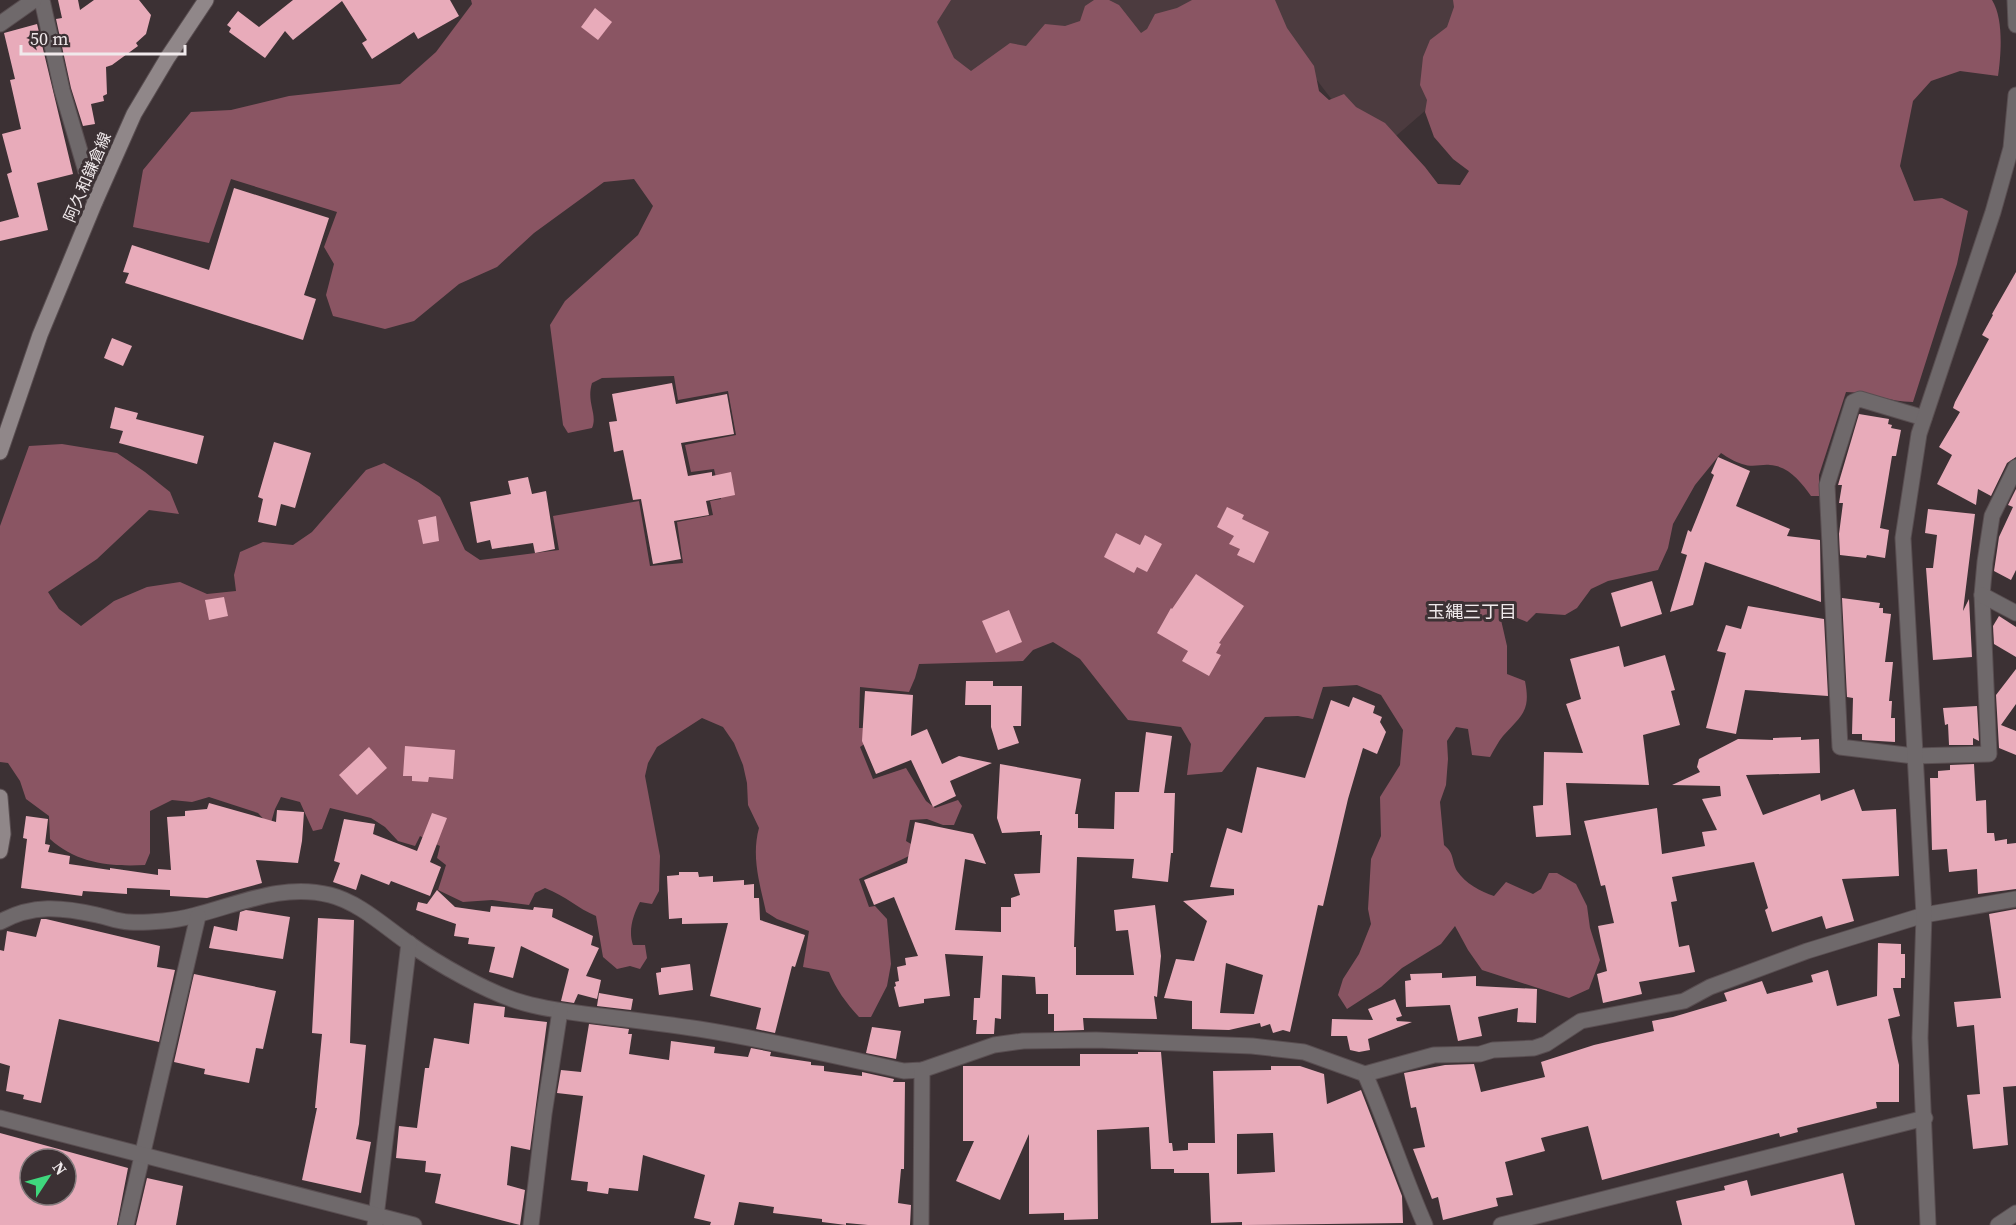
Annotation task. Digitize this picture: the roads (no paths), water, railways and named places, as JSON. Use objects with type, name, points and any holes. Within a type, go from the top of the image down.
[{"type":"main road","name":"阿久和鎌倉線","points":[[0,452],[24,380],[95,202],[134,114],[206,0]]},
{"type":"main road","name":"阿久和鎌倉線","points":[[0,424],[24,380]]},
{"type":"main road","points":[[0,797],[3,834],[0,851]]},
{"type":"street","points":[[0,24],[34,0]]},
{"type":"street","points":[[42,0],[62,90],[95,202]]},
{"type":"street","points":[[2015,0],[2016,25]]},
{"type":"street","points":[[1928,1225],[1920,1038],[1924,915],[1903,537],[1919,434],[1993,212],[2011,148],[2016,95]]},
{"type":"street","points":[[1924,418],[1860,399],[1853,402],[1827,485],[1840,747],[1914,756],[1989,754],[1982,595],[1985,562],[1992,516],[2016,467]]},
{"type":"street","points":[[1982,595],[2016,614]]},
{"type":"street","points":[[0,922],[27,909],[82,911],[129,922],[162,921],[198,916],[261,896],[309,891],[332,895],[353,905],[374,917],[409,943],[484,987],[523,1003],[560,1011],[740,1036],[904,1071],[922,1070],[994,1045],[1023,1041],[1096,1040],[1252,1046],[1304,1052],[1365,1074],[1434,1055],[1480,1054],[1493,1050],[1534,1048],[1546,1044],[1581,1021],[1684,1001],[1710,987],[1807,951],[1924,915],[2016,899]]},
{"type":"street","points":[[126,1225],[198,916]]},
{"type":"street","points":[[375,1220],[409,943]]},
{"type":"street","points":[[531,1225],[544,1114],[560,1011]]},
{"type":"street","points":[[921,1225],[922,1070]]},
{"type":"street","points":[[1365,1074],[1425,1225]]},
{"type":"street","points":[[0,1118],[141,1154],[375,1220],[414,1225]]},
{"type":"street","points":[[1502,1225],[1925,1118]]},
{"type":"street","points":[[1998,1225],[2016,1213]]},
{"type":"district","name":"玉縄三丁目","points":[[1472,611]]}]
